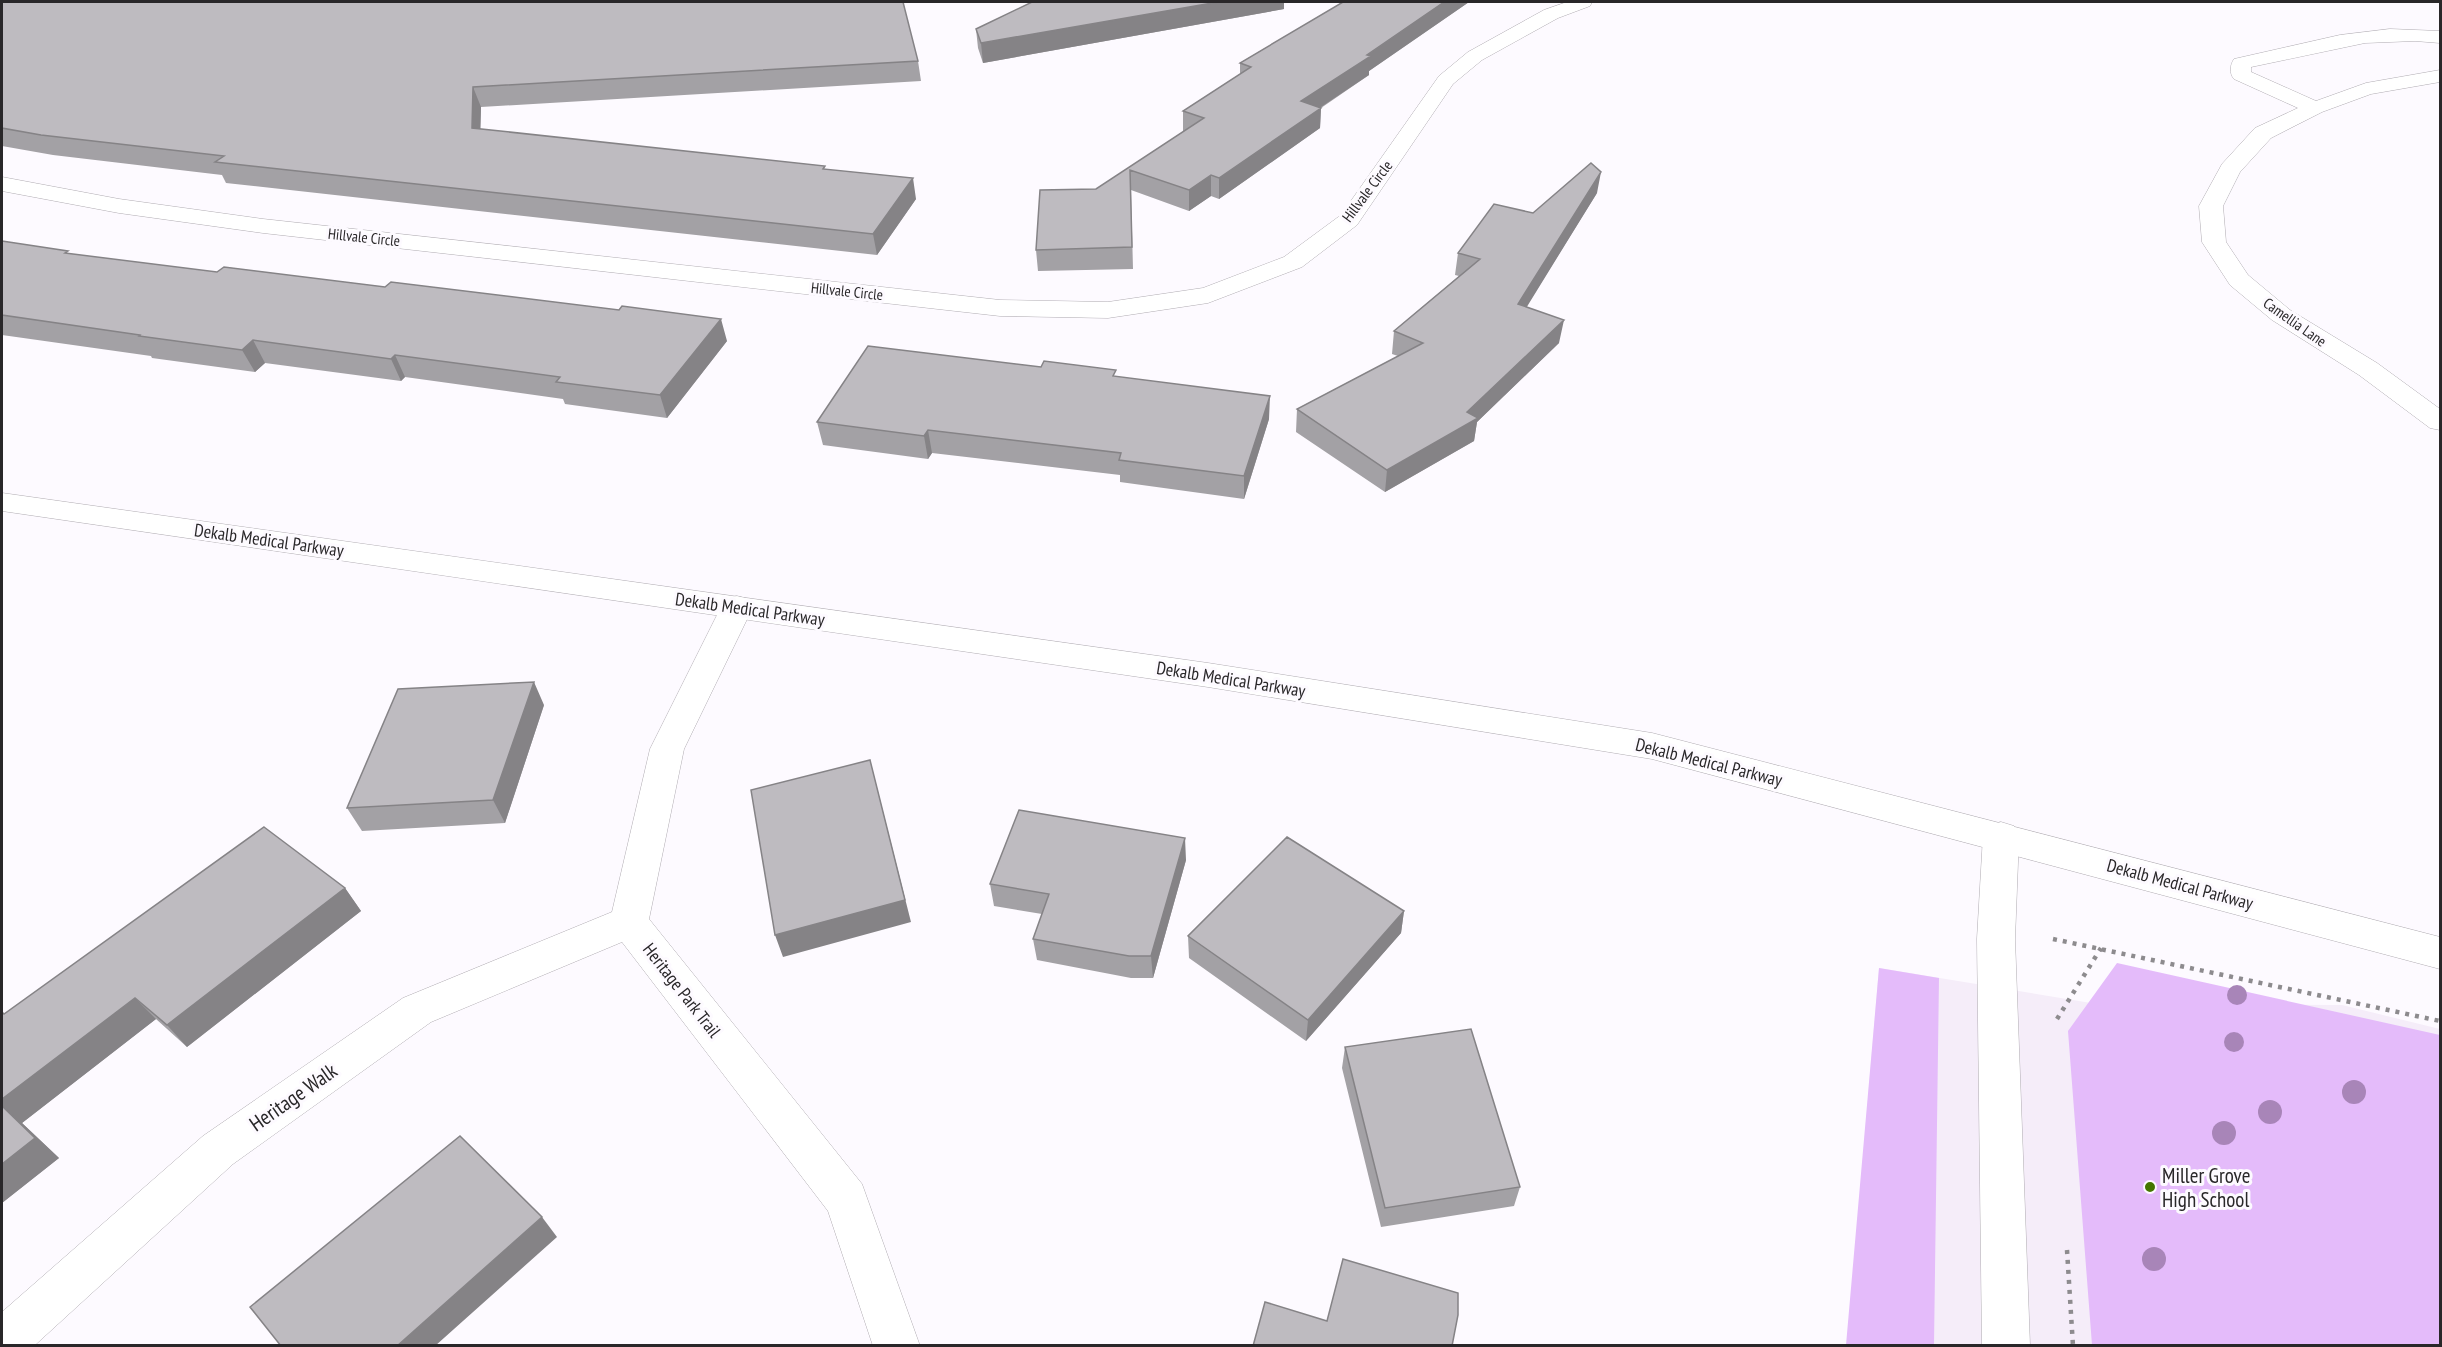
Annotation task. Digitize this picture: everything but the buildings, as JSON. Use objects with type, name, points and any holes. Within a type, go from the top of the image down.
[{"type":"street","name":"Hillvale Circle","points":[[2,184],[119,206],[287,228],[1000,308],[1108,310],[1208,296],[1293,262],[1349,220],[1446,80],[1475,56],[1551,15],[1583,2]]},
{"type":"street","points":[[2315,108],[2241,75],[2241,63],[2328,42],[2407,34],[2440,37]]},
{"type":"street","name":"Camellia Lane","points":[[2440,76],[2366,89],[2315,108],[2263,133],[2230,169],[2211,206],[2214,242],[2239,280],[2280,315],[2368,369],[2440,422]]},
{"type":"street","name":"Dekalb Medical Parkway","points":[[2,502],[1208,675],[1652,746],[2440,953]]},
{"type":"street","points":[[629,922],[667,749],[737,608]]},
{"type":"street","points":[[2001,836],[1996,939],[2006,1346]]},
{"type":"street","name":"Heritage Walk","points":[[2,1343],[218,1150],[417,1010],[629,922]]},
{"type":"street","name":"Heritage Park Trail","points":[[629,922],[846,1199],[897,1346]]},
{"type":"path","points":[[2052,939],[2440,1021]]},
{"type":"path","points":[[2052,1025],[2101,948]]},
{"type":"path","points":[[2066,1239],[2073,1346]]},
{"type":"shaded area","name":"Miller Grove High School","points":[[2117,963],[2440,1035],[2440,1345],[2092,1345],[2068,1031]]},
{"type":"shaded area","name":"Miller Grove High School","points":[[1879,968],[2097,1004],[2342,1005],[2440,1029],[2440,1345],[1847,1346]]},
{"type":"shaded area","points":[[1879,968],[1939,978],[1934,1345],[1846,1345]]},
{"type":"place","name":"Miller Grove High School","points":[[2150,1187]]}]
